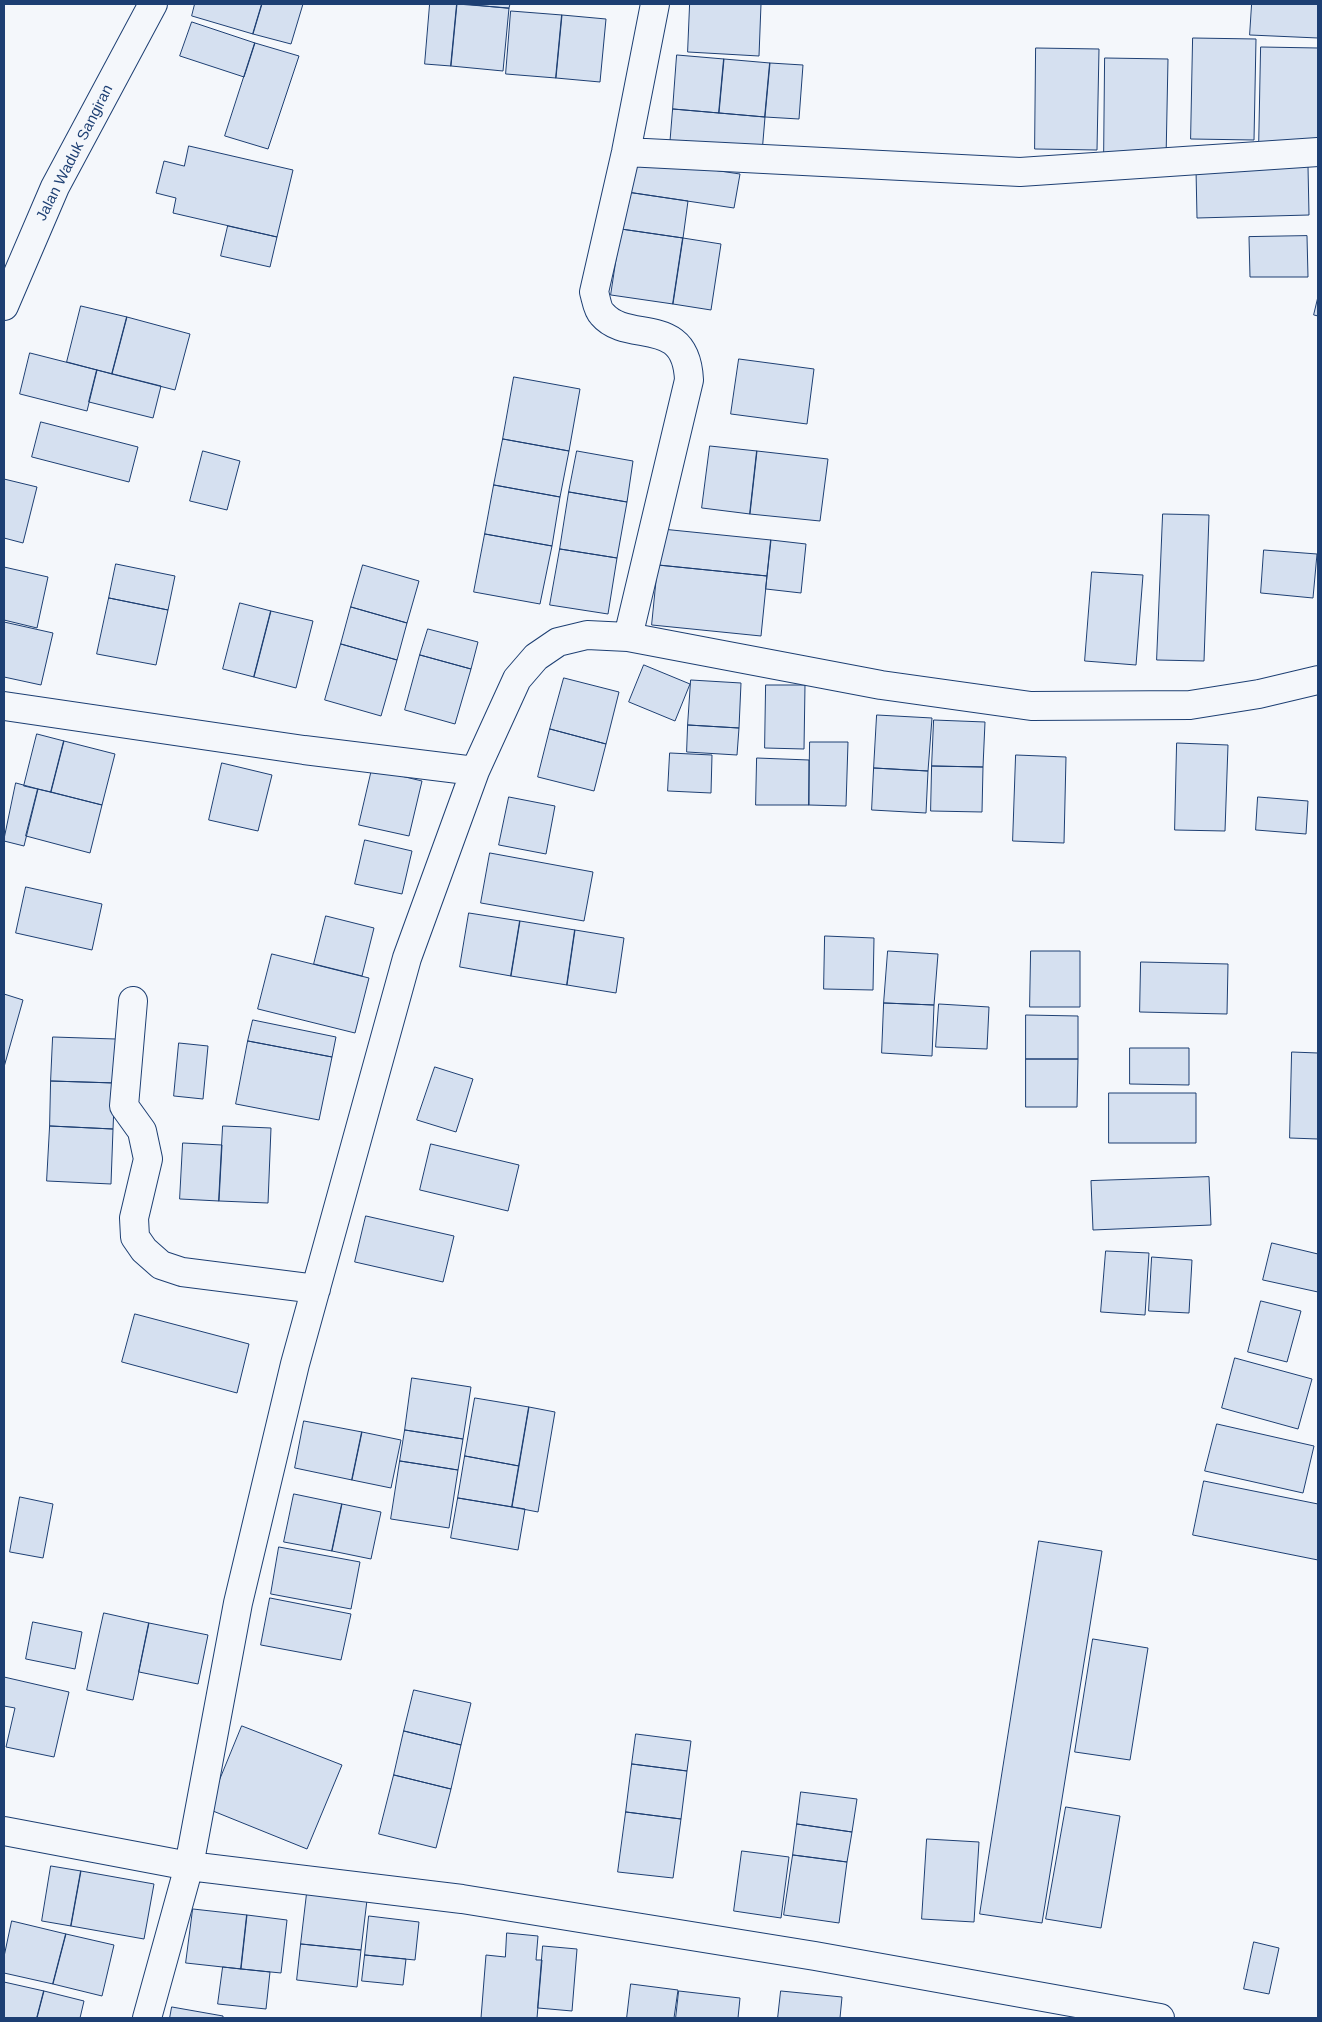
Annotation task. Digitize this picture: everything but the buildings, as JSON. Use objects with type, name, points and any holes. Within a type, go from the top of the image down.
[{"type":"street","name":"Jalan Waduk Sangiran","points":[[4,306],[55,187],[153,4]]},
{"type":"street","points":[[628,637],[689,380],[688,365],[682,351],[673,342],[660,334],[614,324],[600,313],[594,292],[626,152],[655,4]]},
{"type":"street","points":[[626,152],[1020,172],[1318,152]]},
{"type":"street","points":[[147,2018],[189,1866],[238,1603],[295,1364],[407,958],[475,771],[517,679],[536,658],[558,642],[587,635],[628,637],[881,685],[1031,706],[1190,705],[1259,694],[1318,680]]},
{"type":"street","points":[[4,706],[294,749],[475,771]]},
{"type":"street","points":[[133,1001],[124,1106],[142,1131],[148,1159],[134,1218],[135,1237],[144,1250],[162,1265],[182,1272],[316,1289]]},
{"type":"street","points":[[4,1831],[189,1866],[462,1898],[815,1956],[1160,2018]]}]
